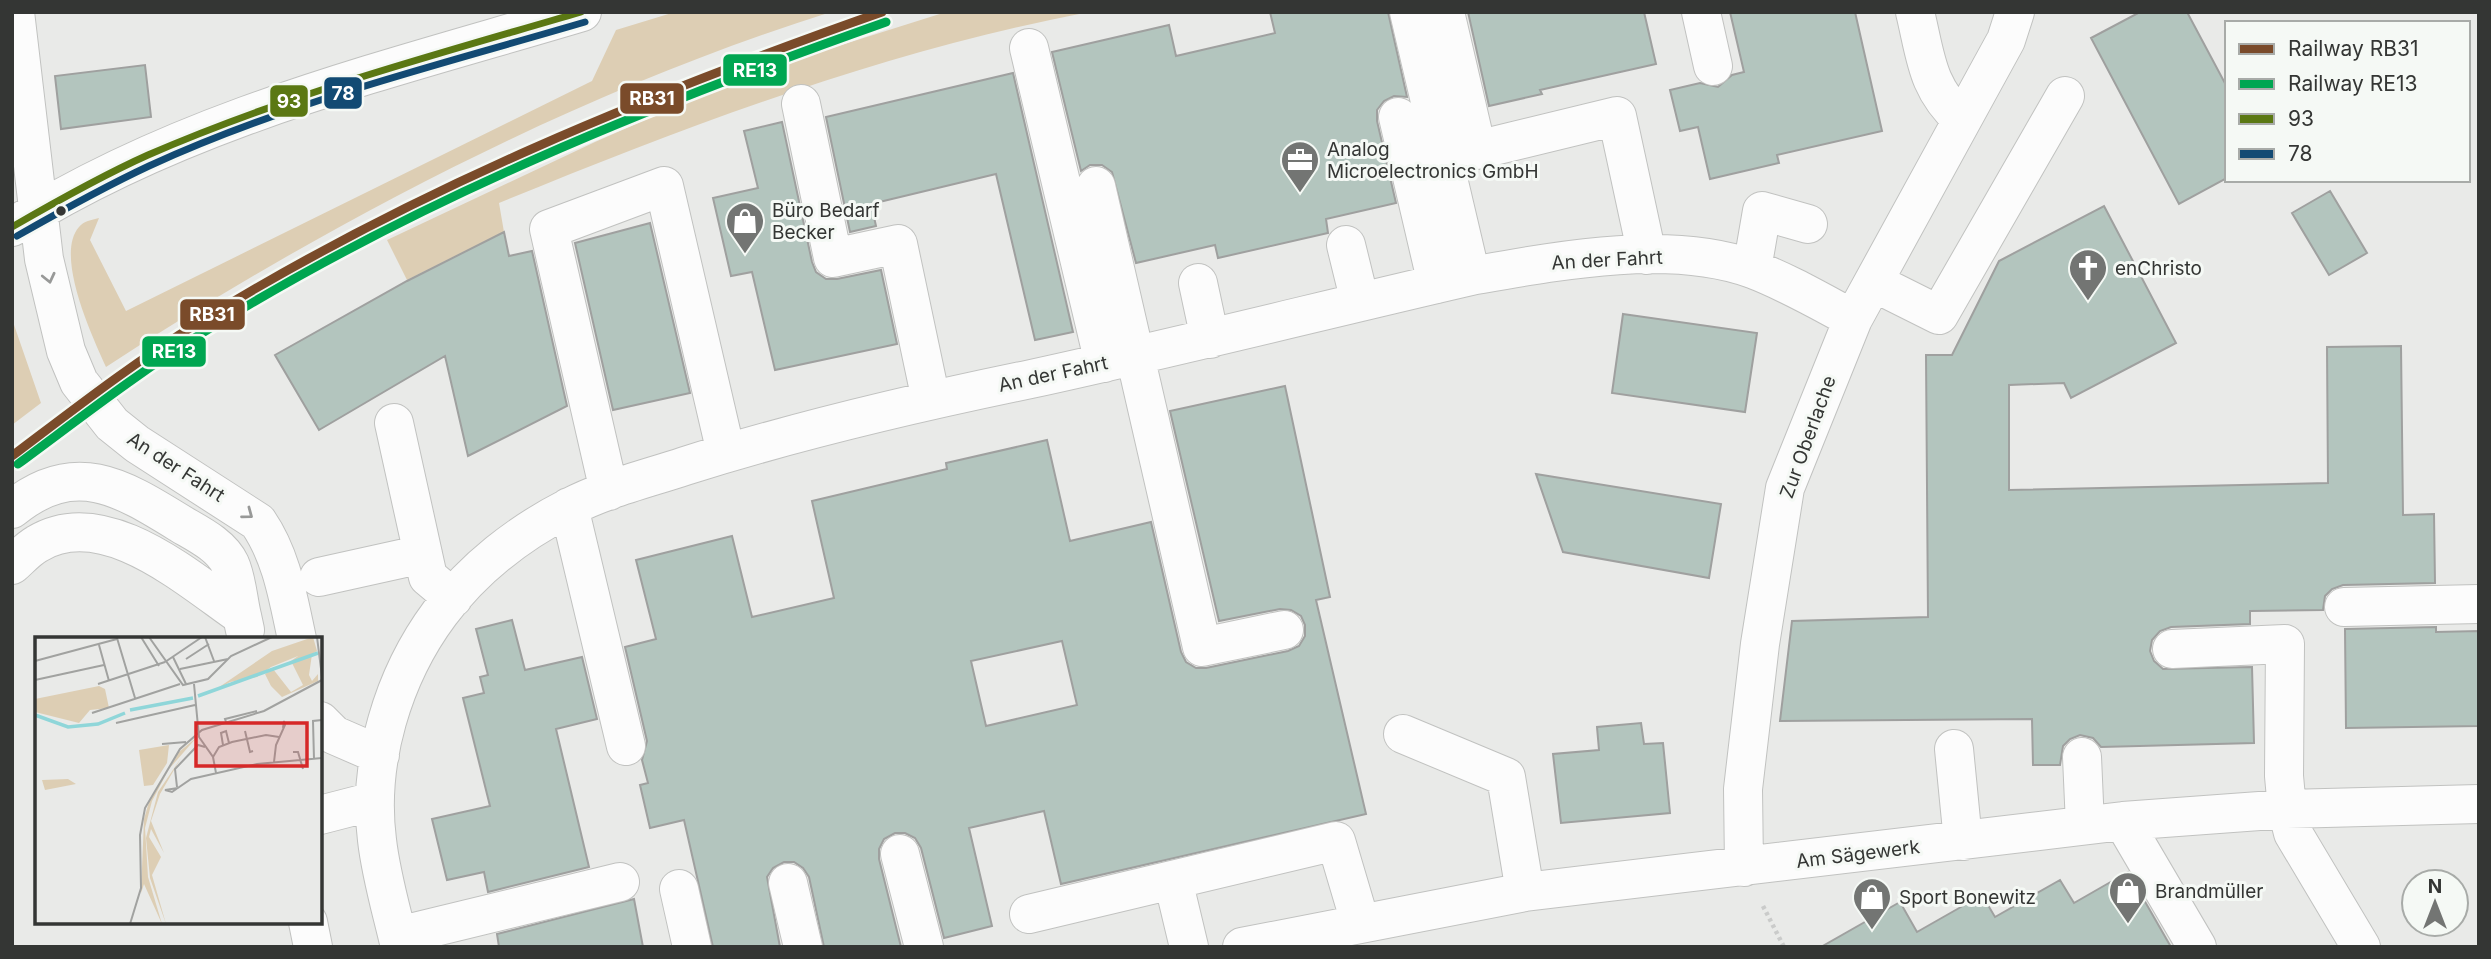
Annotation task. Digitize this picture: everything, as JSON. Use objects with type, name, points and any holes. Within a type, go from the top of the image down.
[{"type":"street","name":"An der Fahrt","points":[[15,12],[25,219],[57,314],[66,351],[79,382],[112,424],[137,444],[258,522],[280,562],[297,637]]},
{"type":"street","points":[[25,219],[121,165],[239,117],[582,12]]},
{"type":"street","points":[[1409,12],[1454,280]]},
{"type":"street","points":[[1445,12],[1477,150],[1617,116],[1647,255]]},
{"type":"street","points":[[1702,12],[1713,66]]},
{"type":"street","points":[[1915,12],[1931,79],[1942,102],[1962,120]]},
{"type":"street","name":"Zur Oberlache","points":[[1744,867],[1744,776],[1760,644],[1785,488],[1853,319],[2006,40],[2015,12]]},
{"type":"street","points":[[1028,48],[1202,646],[1284,630]]},
{"type":"street","points":[[1875,283],[1940,315],[2065,96]]},
{"type":"street","points":[[801,104],[833,258],[898,244],[931,400]]},
{"type":"street","points":[[1398,117],[1454,280]]},
{"type":"street","points":[[609,491],[549,229],[664,186],[726,453]]},
{"type":"street","points":[[1096,186],[1120,359]]},
{"type":"street","points":[[1752,269],[1762,211],[1808,224]]},
{"type":"street","points":[[1346,245],[1360,302]]},
{"type":"street","name":"An der Fahrt","points":[[399,941],[377,841],[374,801],[380,755],[392,706],[409,663],[439,613],[471,577],[509,544],[569,507],[609,491],[801,431],[1210,339],[1454,280],[1562,260],[1647,255],[1715,260],[1752,269],[1853,319]]},
{"type":"street","points":[[1198,283],[1210,339]]},
{"type":"street","points":[[394,423],[428,578],[453,598]]},
{"type":"street","points":[[12,509],[33,493],[66,482],[94,480],[127,491],[211,541],[230,563],[244,628]]},
{"type":"street","points":[[569,507],[626,746]]},
{"type":"street","points":[[12,565],[37,544],[65,533],[95,531],[117,537],[186,578],[244,628]]},
{"type":"street","points":[[319,577],[423,554]]},
{"type":"street","points":[[2344,607],[2479,604]]},
{"type":"street","points":[[2172,649],[2285,644],[2284,776],[2287,809],[2293,833],[2361,947]]},
{"type":"street","points":[[322,723],[334,735],[380,755]]},
{"type":"street","points":[[1403,734],[1506,777],[1525,892]]},
{"type":"street","points":[[1954,749],[1963,841]]},
{"type":"street","points":[[2082,757],[2085,825]]},
{"type":"street","points":[[322,814],[374,801]]},
{"type":"street","name":"Am Sägewerk","points":[[1242,947],[1525,892],[2085,825],[2287,809],[2479,804]]},
{"type":"street","points":[[2123,821],[2197,947]]},
{"type":"street","points":[[1028,914],[1336,841],[1360,922]]},
{"type":"street","points":[[900,854],[924,947]]},
{"type":"street","points":[[1173,880],[1189,947]]},
{"type":"street","points":[[399,941],[620,882]]},
{"type":"street","points":[[788,883],[803,947]]},
{"type":"street","points":[[678,889],[692,947]]},
{"type":"street","points":[[308,924],[313,947]]},
{"type":"shaded area","points":[[675,12],[831,12],[737,44],[642,81],[549,121],[456,166],[277,262],[106,367],[85,317],[73,276],[72,240],[83,223],[99,218],[90,240],[126,311],[592,81],[616,30]]},
{"type":"shaded area","points":[[946,12],[1089,12],[1013,28],[863,69],[790,92],[644,145],[499,203],[504,232],[407,280],[387,240],[595,142],[749,74]]},
{"type":"shaded area","points":[[12,319],[41,403],[12,425]]},
{"type":"building","points":[[1270,12],[1388,12],[1407,97],[1394,96],[1384,101],[1377,110],[1377,121],[1396,203],[1326,219],[1328,233],[1218,258],[1215,245],[1136,263],[1112,172],[1102,165],[1090,165],[1081,171],[1052,52],[1169,25],[1176,56],[1275,33]]},
{"type":"building","points":[[1468,12],[1644,12],[1656,64],[1540,90],[1542,94],[1489,106]]},
{"type":"building","points":[[1730,12],[1855,12],[1882,131],[1777,155],[1779,163],[1710,179],[1698,127],[1680,131],[1670,90],[1700,83],[1718,87],[1732,75],[1744,72]]},
{"type":"building","points":[[2140,12],[2187,12],[2225,83],[2225,179],[2179,204],[2091,38]]},
{"type":"building","points":[[145,65],[151,117],[61,129],[55,76]]},
{"type":"building","points":[[1013,73],[1073,332],[1035,340],[996,174],[871,204],[876,226],[850,232],[826,117]]},
{"type":"building","points":[[782,122],[816,272],[826,279],[837,279],[881,270],[897,344],[775,370],[752,272],[731,276],[713,198],[758,188],[744,131]]},
{"type":"building","points":[[2330,191],[2367,253],[2329,275],[2292,213]]},
{"type":"building","points":[[2104,206],[2176,343],[2071,398],[2064,383],[2009,385],[2009,490],[2328,483],[2327,347],[2401,346],[2403,515],[2434,514],[2435,583],[2343,585],[2332,589],[2325,596],[2323,610],[2250,611],[2250,624],[2171,627],[2160,631],[2152,640],[2150,651],[2154,661],[2163,669],[2252,667],[2254,743],[2101,747],[2093,738],[2080,735],[2063,746],[2060,765],[2033,765],[2032,719],[1780,721],[1792,621],[1928,617],[1926,355],[1952,355],[1999,261]]},
{"type":"building","points":[[650,223],[690,393],[613,410],[575,243]]},
{"type":"building","points":[[504,232],[509,256],[532,251],[567,406],[468,456],[445,356],[319,430],[275,355],[407,281]]},
{"type":"building","points":[[1623,314],[1757,333],[1745,412],[1612,393]]},
{"type":"building","points":[[1285,386],[1330,597],[1316,600],[1366,814],[1061,884],[1044,811],[969,828],[992,926],[944,938],[921,848],[915,838],[905,833],[895,833],[884,839],[879,849],[879,859],[901,947],[824,947],[809,877],[803,868],[794,862],[784,862],[773,868],[767,877],[780,947],[713,947],[684,820],[650,828],[640,785],[648,783],[642,760],[647,741],[625,647],[656,639],[636,560],[732,536],[752,617],[834,598],[812,501],[947,469],[946,463],[1047,440],[1070,541],[1151,522],[1181,652],[1186,662],[1196,668],[1206,668],[1288,651],[1299,646],[1305,636],[1305,625],[1301,616],[1291,610],[1280,609],[1219,621],[1170,411]],"holes":[[[1062,641],[1077,705],[986,726],[971,661]]]},
{"type":"building","points":[[1536,474],[1721,504],[1709,578],[1563,552]]},
{"type":"building","points":[[512,620],[525,670],[582,657],[597,719],[556,729],[589,867],[488,892],[484,872],[447,880],[432,819],[490,806],[463,698],[484,693],[480,677],[488,675],[476,629]]},
{"type":"building","points":[[2436,627],[2436,632],[2479,631],[2479,726],[2346,728],[2345,629]]},
{"type":"building","points":[[1641,723],[1644,744],[1663,743],[1670,813],[1561,823],[1553,754],[1599,750],[1597,727]]},
{"type":"building","points":[[2128,872],[2171,947],[1821,947],[1900,902],[1917,932],[1982,895],[1995,917],[2060,880],[2074,903]]},
{"type":"building","points":[[634,899],[643,947],[499,947],[497,934]]},
{"type":"rail line","name":"RB31","points":[[12,456],[174,338],[279,275],[362,230],[446,188],[618,112],[882,12]]},
{"type":"rail line","name":"RE13","points":[[18,464],[180,347],[285,284],[367,240],[451,198],[623,122],[886,22]]},
{"type":"transit line","name":"93","points":[[12,227],[113,171],[201,133],[308,94],[581,12]]},
{"type":"transit line","name":"78","points":[[17,236],[149,166],[255,123],[364,86],[585,22]]},
{"type":"place","name":"Analog Microelectronics GmbH","points":[[1300,194]]},
{"type":"place","name":"Büro Bedarf Becker","points":[[745,255]]},
{"type":"place","name":"enChristo","points":[[2088,302]]},
{"type":"place","name":"Brandmüller","points":[[2128,925]]},
{"type":"place","name":"Sport Bonewitz","points":[[1872,931]]}]
